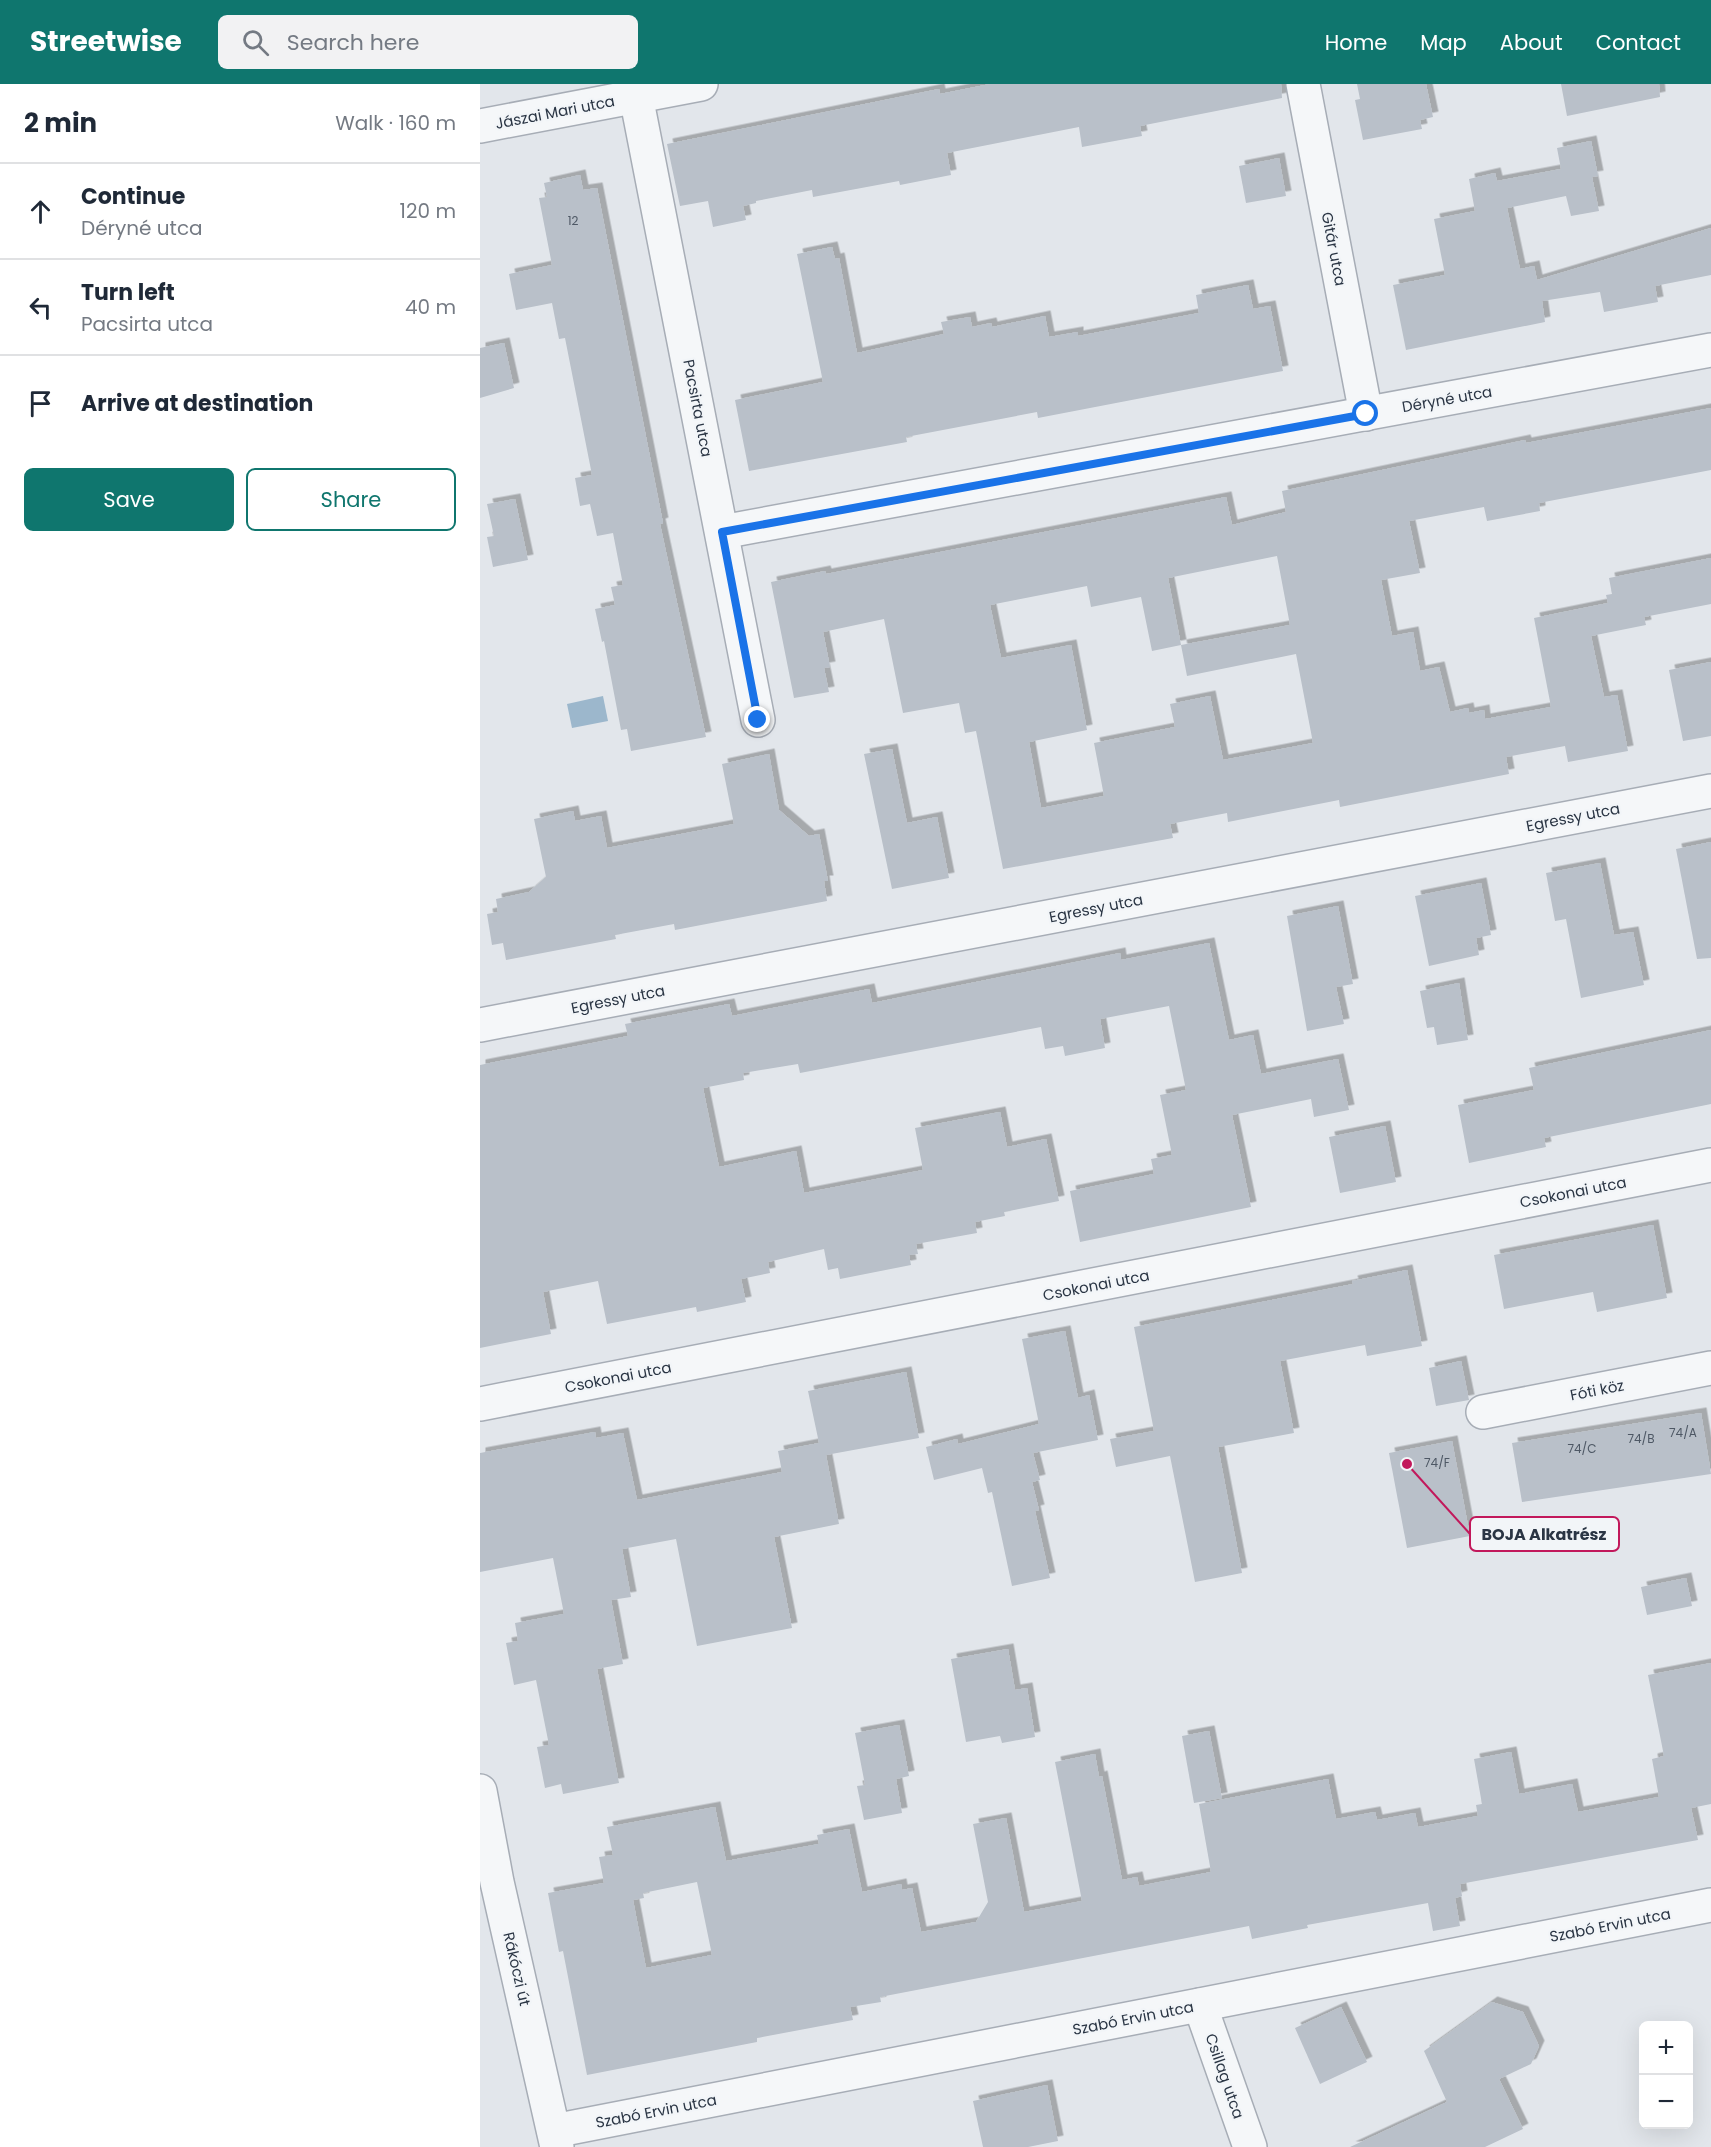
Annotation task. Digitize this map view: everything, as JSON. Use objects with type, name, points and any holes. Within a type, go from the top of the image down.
[{"type":"street","name":"Jászai Mari utca","points":[[480,126],[701,84]]},
{"type":"street","name":"Gitár utca","points":[[1303,84],[1366,414]]},
{"type":"street","name":"Pacsirta utca","points":[[636,96],[758,720]]},
{"type":"street","name":"Déryné utca","points":[[722,532],[1711,350]]},
{"type":"street","name":"Egressy utca","points":[[480,1025],[1711,791]]},
{"type":"street","name":"Csokonai utca","points":[[480,1404],[1711,1165]]},
{"type":"street","name":"Fóti köz","points":[[1483,1412],[1711,1368]]},
{"type":"street","name":"Rákóczi út","points":[[480,1791],[488,1884],[556,2139]]},
{"type":"street","name":"Szabó Ervin utca","points":[[556,2139],[1200,2005],[1711,1905]]},
{"type":"street","name":"Csillag utca","points":[[1200,2005],[1250,2147]]},
{"type":"water","points":[[603,696],[608,721],[572,728],[567,704]]},
{"type":"building","points":[[990,84],[1281,84],[1282,98],[1140,126],[1142,136],[1082,147],[1079,127],[947,153],[951,175],[900,185],[899,181],[813,197],[812,190],[756,201],[756,203],[743,206],[746,220],[713,227],[708,201],[680,206],[667,144],[939,89],[940,94]]},
{"type":"building","points":[[1357,84],[1426,84],[1433,117],[1420,120],[1422,129],[1363,140],[1355,100],[1360,99]]},
{"type":"building","points":[[1561,84],[1659,84],[1660,97],[1567,116]]},
{"type":"building","points":[[1591,141],[1598,176],[1592,177],[1599,211],[1571,216],[1566,196],[1507,208],[1520,269],[1534,266],[1537,280],[1711,228],[1711,275],[1655,286],[1658,302],[1604,312],[1600,292],[1542,301],[1545,322],[1406,350],[1393,285],[1445,275],[1434,219],[1475,211],[1469,179],[1495,173],[1497,181],[1561,169],[1557,148]]},
{"type":"building","points":[[1279,158],[1286,196],[1246,203],[1239,166]]},
{"type":"building","points":[[580,175],[583,190],[597,188],[663,523],[660,524],[706,737],[631,751],[627,729],[621,730],[604,641],[602,642],[595,609],[615,605],[611,587],[623,585],[613,533],[597,536],[590,504],[580,506],[575,478],[592,475],[565,338],[559,339],[552,303],[516,310],[509,274],[552,265],[539,198],[547,197],[544,183]]},
{"type":"building","points":[[832,247],[835,259],[839,258],[857,353],[944,334],[941,322],[970,317],[972,327],[991,323],[992,327],[1045,316],[1049,337],[1078,332],[1078,336],[1199,313],[1196,295],[1248,285],[1253,309],[1270,306],[1283,371],[1038,418],[1037,412],[906,437],[907,442],[749,471],[735,400],[823,382],[797,254]]},
{"type":"building","points":[[504,343],[514,388],[480,398],[480,348]]},
{"type":"building","points":[[1711,408],[1711,470],[1539,503],[1540,511],[1487,521],[1484,507],[1409,521],[1420,573],[1381,580],[1392,636],[1413,632],[1420,671],[1439,667],[1450,712],[1468,708],[1469,713],[1484,710],[1485,719],[1551,707],[1534,618],[1608,603],[1606,595],[1612,594],[1609,578],[1711,558],[1711,604],[1644,617],[1646,625],[1591,636],[1604,697],[1617,695],[1628,751],[1568,762],[1565,746],[1506,757],[1509,774],[1340,807],[1339,800],[1228,822],[1227,813],[1170,824],[1173,838],[1003,869],[976,731],[965,733],[959,703],[903,713],[884,619],[823,632],[830,667],[824,668],[829,692],[794,698],[771,582],[825,571],[826,574],[1226,497],[1232,525],[1286,512],[1282,491],[1525,440],[1526,443]],"holes":[[[1277,556],[1290,625],[1181,645],[1168,578]],[[1087,586],[1091,607],[1141,597],[1152,651],[1181,645],[1187,676],[1296,654],[1313,743],[1223,760],[1210,696],[1170,704],[1175,727],[1094,743],[1104,796],[1041,808],[1029,742],[1087,730],[1071,645],[1001,658],[990,605]]]},
{"type":"building","points":[[515,499],[528,560],[493,567],[487,537],[494,536],[487,504]]},
{"type":"building","points":[[1711,662],[1711,736],[1683,741],[1669,670]]},
{"type":"building","points":[[892,749],[907,823],[937,817],[949,878],[892,889],[864,754]]},
{"type":"building","points":[[769,754],[779,810],[809,836],[819,834],[828,881],[824,881],[827,901],[675,930],[674,924],[615,935],[616,939],[506,960],[503,943],[492,945],[487,914],[498,912],[496,899],[529,892],[546,877],[534,819],[573,811],[575,821],[601,816],[607,848],[734,824],[722,764]]},
{"type":"building","points":[[1711,842],[1711,958],[1697,959],[1676,849]]},
{"type":"building","points":[[1600,863],[1614,935],[1633,932],[1644,985],[1581,998],[1566,919],[1555,921],[1546,873]]},
{"type":"building","points":[[1481,883],[1491,935],[1476,938],[1479,955],[1429,966],[1415,896]]},
{"type":"building","points":[[1338,906],[1353,984],[1336,987],[1344,1024],[1307,1031],[1287,916]]},
{"type":"building","points":[[1209,943],[1229,1040],[1253,1035],[1261,1074],[1338,1059],[1349,1110],[1314,1117],[1311,1099],[1232,1115],[1251,1207],[1080,1242],[1070,1191],[1154,1174],[1151,1159],[1172,1155],[1160,1095],[1186,1090],[1169,1006],[1100,1019],[1105,1048],[1065,1056],[1063,1046],[1045,1049],[1041,1027],[800,1073],[798,1064],[743,1073],[744,1080],[703,1088],[719,1167],[796,1151],[804,1193],[923,1170],[915,1128],[1000,1112],[1007,1147],[1046,1139],[1059,1201],[1004,1212],[1005,1216],[975,1222],[977,1233],[916,1244],[918,1254],[909,1255],[911,1265],[840,1279],[838,1268],[828,1270],[824,1249],[768,1262],[770,1273],[741,1279],[746,1302],[697,1312],[696,1307],[607,1324],[598,1281],[543,1292],[551,1334],[480,1348],[480,1065],[628,1036],[625,1024],[729,1004],[732,1016],[869,989],[872,1003],[1120,953],[1121,960]]},
{"type":"building","points":[[1459,983],[1468,1040],[1437,1045],[1434,1027],[1427,1028],[1420,991]]},
{"type":"building","points":[[1711,1030],[1711,1104],[1544,1138],[1546,1147],[1469,1163],[1458,1105],[1534,1090],[1529,1068]]},
{"type":"building","points":[[1385,1126],[1396,1182],[1340,1193],[1329,1137]]},
{"type":"building","points":[[1653,1225],[1667,1298],[1597,1312],[1593,1292],[1504,1309],[1494,1255]]},
{"type":"building","points":[[1407,1270],[1422,1346],[1367,1356],[1365,1345],[1280,1361],[1294,1433],[1218,1447],[1242,1573],[1195,1582],[1170,1456],[1116,1467],[1110,1439],[1154,1431],[1134,1327],[1353,1284],[1352,1281]]},
{"type":"building","points":[[1065,1331],[1078,1398],[1089,1395],[1098,1440],[1033,1453],[1040,1480],[1032,1482],[1039,1510],[1035,1511],[1050,1578],[1012,1586],[992,1492],[988,1493],[982,1468],[934,1480],[926,1447],[957,1439],[958,1444],[1039,1424],[1022,1339]]},
{"type":"building","points":[[1461,1361],[1469,1400],[1436,1406],[1429,1368]]},
{"type":"building","points":[[906,1372],[919,1438],[826,1455],[839,1524],[774,1537],[792,1628],[697,1646],[676,1539],[622,1549],[631,1597],[611,1600],[623,1664],[597,1669],[619,1783],[563,1794],[561,1784],[545,1788],[537,1747],[549,1745],[536,1680],[514,1685],[506,1643],[518,1641],[515,1623],[564,1614],[553,1558],[480,1572],[480,1453],[595,1432],[596,1438],[623,1433],[637,1500],[782,1472],[778,1451],[819,1443],[808,1391]]},
{"type":"building","points":[[1701,1413],[1711,1474],[1522,1502],[1512,1443]]},
{"type":"building","points":[[1452,1441],[1470,1536],[1407,1548],[1389,1453]]},
{"type":"building","points":[[1686,1578],[1692,1606],[1647,1615],[1641,1587]]},
{"type":"building","points":[[1008,1649],[1015,1690],[1027,1688],[1035,1737],[1002,1743],[1000,1736],[966,1742],[951,1659]]},
{"type":"building","points":[[1711,1663],[1711,1804],[1691,1808],[1698,1840],[1460,1884],[1462,1896],[1455,1898],[1460,1926],[1433,1931],[1428,1903],[1307,1925],[1308,1928],[1252,1939],[1249,1926],[880,1997],[881,2002],[850,2007],[853,2020],[757,2038],[757,2042],[587,2075],[563,1951],[559,1952],[548,1893],[604,1883],[599,1857],[613,1855],[607,1827],[715,1807],[726,1861],[819,1844],[817,1835],[849,1829],[862,1892],[901,1884],[902,1890],[912,1888],[921,1932],[976,1922],[988,1902],[973,1824],[1006,1818],[1024,1912],[1082,1901],[1055,1762],[1095,1754],[1099,1777],[1102,1776],[1122,1880],[1137,1877],[1139,1886],[1211,1872],[1199,1804],[1328,1779],[1336,1819],[1375,1812],[1377,1820],[1415,1813],[1418,1827],[1478,1816],[1476,1805],[1482,1804],[1474,1759],[1511,1752],[1519,1794],[1572,1784],[1578,1812],[1659,1797],[1652,1759],[1664,1756],[1648,1675]],"holes":[[[697,1882],[712,1955],[646,1968],[633,1900],[644,1898],[643,1893]]]},
{"type":"building","points":[[899,1725],[909,1776],[896,1779],[902,1813],[864,1820],[857,1786],[865,1785],[855,1733]]},
{"type":"building","points":[[1209,1731],[1222,1798],[1194,1803],[1182,1736]]},
{"type":"building","points":[[1492,2002],[1523,2012],[1539,2046],[1531,2064],[1499,2079],[1523,2129],[1485,2147],[1350,2147],[1447,2102],[1424,2051]]},
{"type":"building","points":[[1341,2007],[1367,2062],[1320,2084],[1295,2028]]},
{"type":"building","points":[[1047,2085],[1058,2141],[1028,2147],[983,2147],[973,2101]]},
{"type":"place","name":"BOJA Alkatrész","points":[[1407,1464]]},
{"type":"route","points":[[758,720],[722,532],[1366,414]]}]
